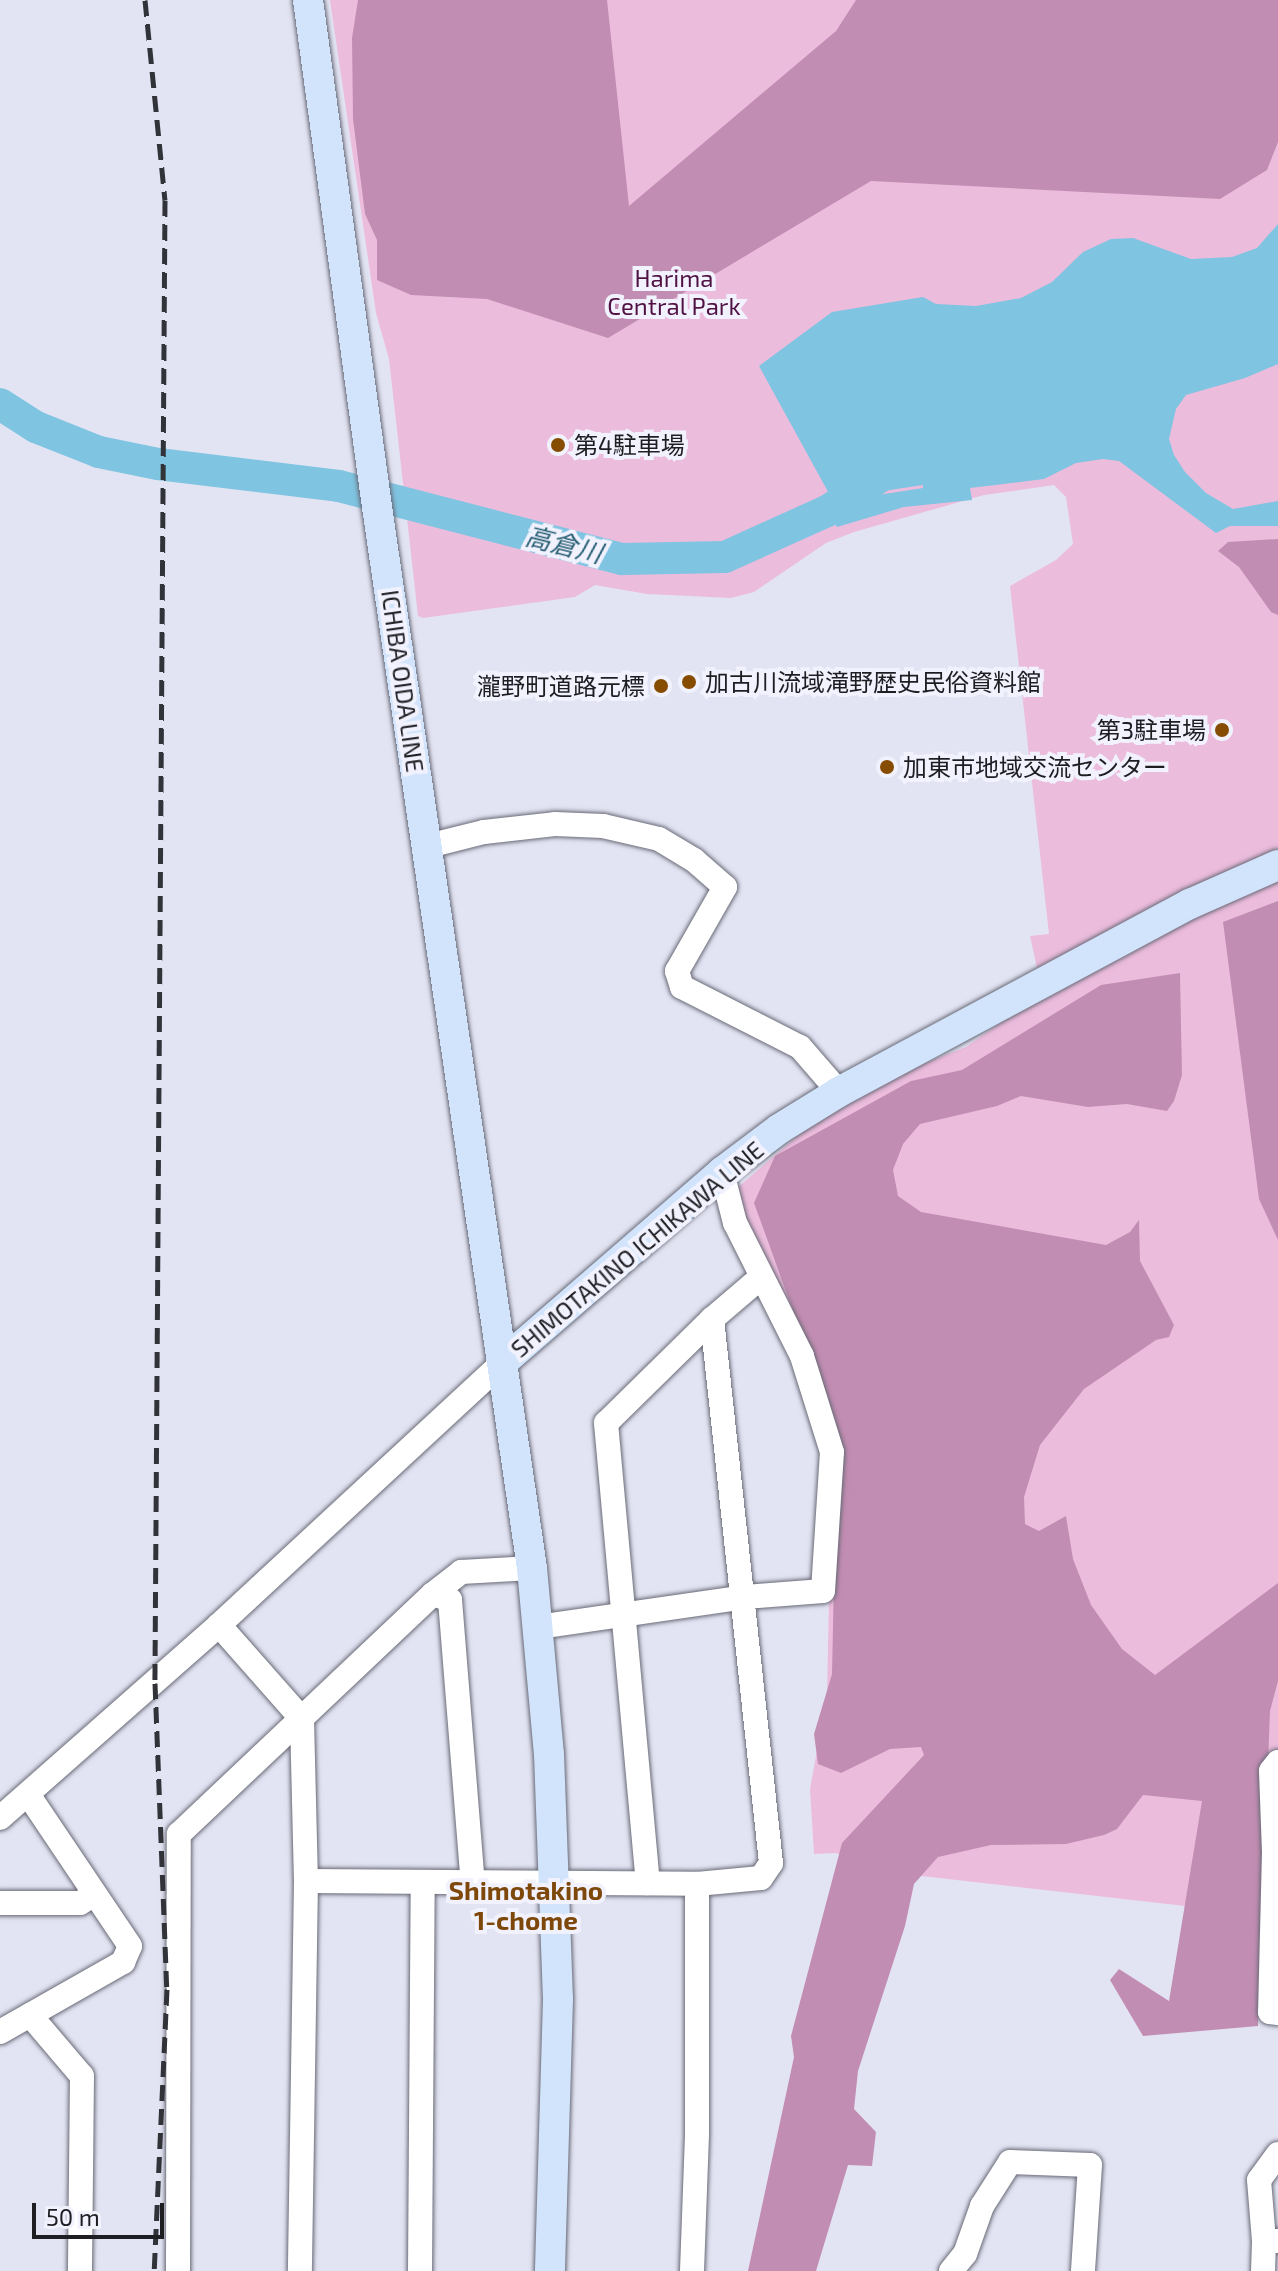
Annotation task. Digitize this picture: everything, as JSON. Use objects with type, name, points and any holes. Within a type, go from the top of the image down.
[{"type":"main road","name":"ICHIBA OIDA LINE","points":[[308,0],[377,507],[504,1361]]},
{"type":"main road","name":"SHIMOTAKINO ICHIKAWA LINE","points":[[550,2271],[558,1999],[549,1754],[532,1568],[504,1361],[722,1172],[839,1092],[1190,904],[1278,865]]},
{"type":"street","points":[[428,846],[484,832],[555,824],[603,826],[659,839],[694,860],[725,887],[677,971],[682,987],[800,1047],[839,1092]]},
{"type":"street","points":[[538,1627],[745,1597],[823,1591],[832,1452],[802,1356],[760,1278],[735,1223],[722,1172]]},
{"type":"street","points":[[648,1883],[606,1423],[712,1319],[760,1278]]},
{"type":"street","points":[[306,1881],[423,1884],[554,1880],[697,1884],[761,1878],[771,1863],[745,1597],[712,1319]]},
{"type":"street","points":[[0,1818],[219,1625],[504,1361]]},
{"type":"street","points":[[178,2271],[179,1834],[433,1594],[461,1572],[532,1568]]},
{"type":"street","points":[[433,1594],[450,1600],[473,1883]]},
{"type":"street","points":[[219,1625],[302,1719],[306,1881],[300,2271]]},
{"type":"street","points":[[1278,1762],[1271,1771],[1276,1851],[1270,2012],[1278,2013]]},
{"type":"street","points":[[0,2032],[123,1962],[130,1946],[28,1794]]},
{"type":"street","points":[[420,2271],[423,1884]]},
{"type":"street","points":[[692,2271],[697,2133],[697,1884]]},
{"type":"street","points":[[0,1903],[80,1903],[95,1894]]},
{"type":"street","points":[[30,2015],[82,2076],[80,2271]]},
{"type":"street","points":[[1263,2271],[1271,2241],[1259,2180],[1278,2154]]},
{"type":"street","points":[[951,2271],[965,2254],[982,2206],[1010,2162],[1090,2165],[1083,2271]]},
{"type":"green space","name":"Harima Central Park","points":[[330,0],[1278,0],[1278,1762],[1271,1922],[1185,1906],[886,1872],[836,1853],[814,1854],[810,1789],[827,1696],[832,1452],[760,1278],[735,1190],[825,1112],[902,1072],[966,1047],[1023,1007],[1041,986],[1030,936],[1049,934],[1010,586],[1056,560],[1073,544],[1066,497],[1054,485],[984,495],[854,532],[826,543],[754,592],[731,598],[647,594],[595,585],[575,597],[423,618],[418,616],[389,359],[376,313]]},
{"type":"green space","points":[[358,0],[607,0],[629,206],[836,31],[856,0],[1278,0],[1278,142],[1267,170],[1220,199],[871,181],[608,338],[487,299],[411,295],[377,280],[377,240],[365,214],[353,119],[352,38]]},
{"type":"green space","points":[[1278,539],[1278,615],[1271,612],[1239,567],[1218,551],[1228,542]]},
{"type":"green space","points":[[1278,901],[1278,1240],[1259,1199],[1223,922]]},
{"type":"green space","points":[[1180,973],[1182,1075],[1174,1101],[1167,1111],[1127,1104],[1088,1107],[1021,1096],[997,1106],[920,1124],[903,1144],[893,1170],[898,1196],[921,1212],[1106,1245],[1130,1232],[1139,1220],[1140,1261],[1174,1325],[1169,1337],[1156,1340],[1084,1389],[1040,1445],[1024,1497],[1025,1524],[1039,1531],[1066,1516],[1073,1559],[1091,1605],[1122,1649],[1155,1675],[1278,1583],[1278,1681],[1270,1711],[1258,2026],[1143,2036],[1110,1980],[1119,1969],[1169,2001],[1202,1801],[1143,1795],[1117,1829],[1104,1835],[1066,1844],[991,1845],[938,1857],[914,1884],[905,1926],[858,2071],[854,2109],[876,2132],[872,2166],[848,2165],[816,2271],[748,2271],[794,2057],[791,2036],[842,1843],[924,1755],[921,1747],[890,1749],[841,1773],[818,1764],[814,1734],[832,1674],[837,1432],[754,1203],[775,1156],[911,1081],[962,1070],[1101,985]]},
{"type":"water","points":[[1278,224],[1278,364],[1245,378],[1186,395],[1176,409],[1169,439],[1174,455],[1185,472],[1206,493],[1233,509],[1278,501],[1278,526],[1230,526],[1216,533],[1119,461],[1103,459],[1076,463],[1044,479],[970,488],[972,500],[904,507],[837,527],[825,505],[923,488],[923,485],[832,499],[759,366],[832,312],[923,297],[936,304],[976,306],[1021,298],[1052,282],[1083,252],[1111,239],[1133,238],[1191,259],[1232,257],[1257,248]]},
{"type":"waterway","name":"高倉川","points":[[0,404],[36,427],[99,452],[158,464],[339,486],[622,559],[725,557],[829,510],[887,472]]},
{"type":"railway","points":[[145,0],[165,200],[155,1683],[167,1989],[154,2271]]},
{"type":"place","name":"第4駐車場","points":[[558,445]]},
{"type":"place","name":"加古川流域滝野歴史民俗資料館","points":[[689,682]]},
{"type":"place","name":"瀧野町道路元標","points":[[661,686]]},
{"type":"place","name":"第3駐車場","points":[[1222,730]]},
{"type":"place","name":"加東市地域交流センター","points":[[887,767]]},
{"type":"district","name":"Shimotakino 1-chome","points":[[526,1905]]}]
